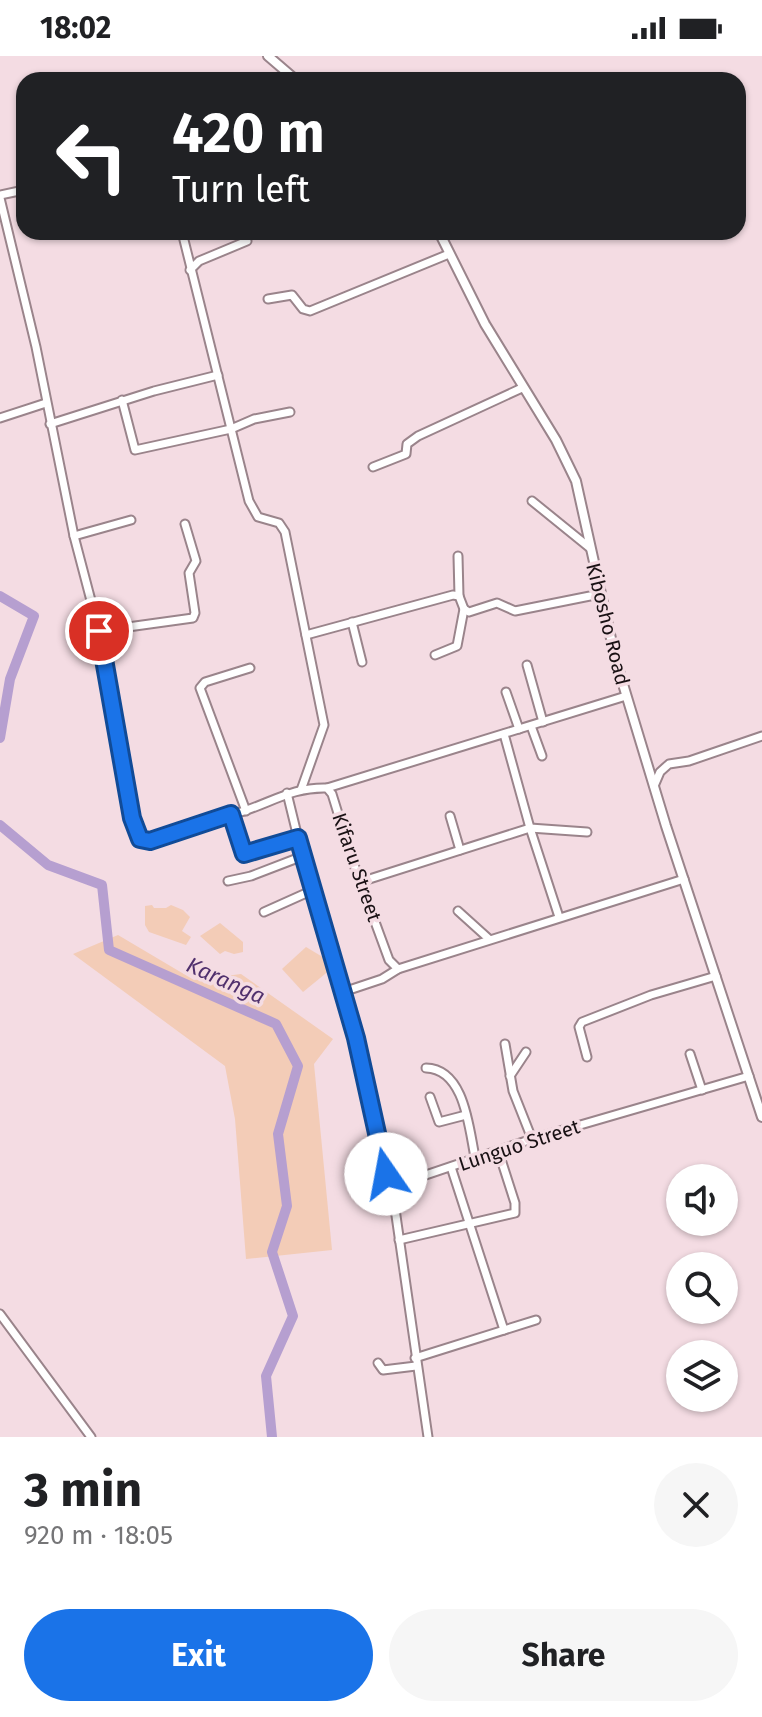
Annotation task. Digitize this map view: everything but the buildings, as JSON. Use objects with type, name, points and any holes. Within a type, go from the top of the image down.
[{"type":"main road","points":[[268,56],[285,72]]},
{"type":"main road","name":"Kibosho Road","points":[[443,240],[522,388],[570,467],[581,499],[600,594],[626,696],[762,1117]]},
{"type":"street","name":"Kifaru Street","points":[[0,196],[36,347],[74,536],[99,631],[136,833],[143,840],[150,841],[246,811],[287,793],[327,788],[332,794],[389,960],[398,969]]},
{"type":"street","points":[[184,240],[253,510],[261,519],[279,523],[285,532],[324,729],[301,790]]},
{"type":"street","points":[[190,270],[199,261],[247,241]]},
{"type":"street","points":[[268,299],[294,296],[303,309],[310,311],[449,254]]},
{"type":"street","points":[[50,424],[122,400],[218,375]]},
{"type":"street","points":[[373,467],[406,454],[407,444],[418,436],[522,388]]},
{"type":"street","points":[[122,400],[135,450],[231,429],[254,419],[290,412]]},
{"type":"street","points":[[0,418],[46,403]]},
{"type":"street","points":[[532,501],[590,548]]},
{"type":"street","points":[[74,536],[131,520]]},
{"type":"street","points":[[99,631],[193,618],[195,613],[189,573],[196,561],[185,524]]},
{"type":"street","points":[[435,655],[457,646],[464,609],[459,596],[458,556]]},
{"type":"street","points":[[464,609],[472,612],[497,603],[511,611],[519,611],[600,594]]},
{"type":"street","points":[[306,635],[435,598],[459,596]]},
{"type":"street","points":[[352,622],[362,662]]},
{"type":"street","points":[[527,665],[543,722]]},
{"type":"street","points":[[246,811],[200,688],[205,682],[250,668]]},
{"type":"street","points":[[506,692],[519,729]]},
{"type":"street","points":[[327,788],[626,696]]},
{"type":"street","points":[[531,726],[542,756]]},
{"type":"street","points":[[504,734],[559,917]]},
{"type":"street","points":[[654,786],[660,772],[669,764],[689,761],[762,736]]},
{"type":"street","points":[[287,793],[362,1064],[388,1178],[394,1188],[428,1437]]},
{"type":"street","points":[[231,814],[244,854],[298,838]]},
{"type":"street","points":[[450,816],[460,850]]},
{"type":"street","points":[[360,882],[530,828],[587,832]]},
{"type":"street","points":[[228,881],[251,876],[303,856]]},
{"type":"street","points":[[343,992],[398,969],[684,879]]},
{"type":"street","points":[[264,912],[313,890]]},
{"type":"street","points":[[458,911],[489,939]]},
{"type":"street","points":[[587,1057],[579,1024],[651,995],[716,976]]},
{"type":"street","points":[[505,1044],[510,1076],[532,1139]]},
{"type":"street","points":[[510,1076],[526,1052]]},
{"type":"street","points":[[690,1054],[702,1090]]},
{"type":"street","points":[[426,1068],[437,1069],[455,1087],[466,1115],[475,1157]]},
{"type":"street","name":"Lunguo Street","points":[[394,1188],[532,1139],[749,1076]]},
{"type":"street","points":[[430,1097],[439,1122],[466,1115]]},
{"type":"street","points":[[399,1240],[515,1213],[515,1203],[498,1150]]},
{"type":"street","points":[[451,1167],[504,1330]]},
{"type":"street","points":[[0,1314],[91,1437]]},
{"type":"street","points":[[378,1363],[383,1370],[416,1362],[536,1320]]},
{"type":"shaded area","points":[[152,905],[154,908],[166,908],[171,905],[190,917],[182,931],[191,937],[186,945],[149,932],[145,925],[145,906]]},
{"type":"shaded area","points":[[220,923],[243,942],[243,952],[234,954],[225,951],[220,954],[200,936]]},
{"type":"shaded area","points":[[118,935],[194,980],[241,974],[333,1039],[314,1064],[332,1250],[246,1259],[235,1119],[225,1066],[73,954]]},
{"type":"shaded area","points":[[306,947],[336,965],[303,992],[282,969]]},
{"type":"waterway","name":"Karanga","points":[[0,596],[34,616],[10,679],[0,738]]},
{"type":"waterway","name":"Karanga","points":[[0,825],[48,865],[102,885],[109,950],[276,1024],[298,1066],[278,1134],[287,1206],[272,1252],[293,1316],[266,1376],[272,1437]]},
{"type":"route","points":[[99,631],[132,818],[140,839],[150,841],[231,814],[244,854],[298,838],[356,1038],[386,1174]]}]
